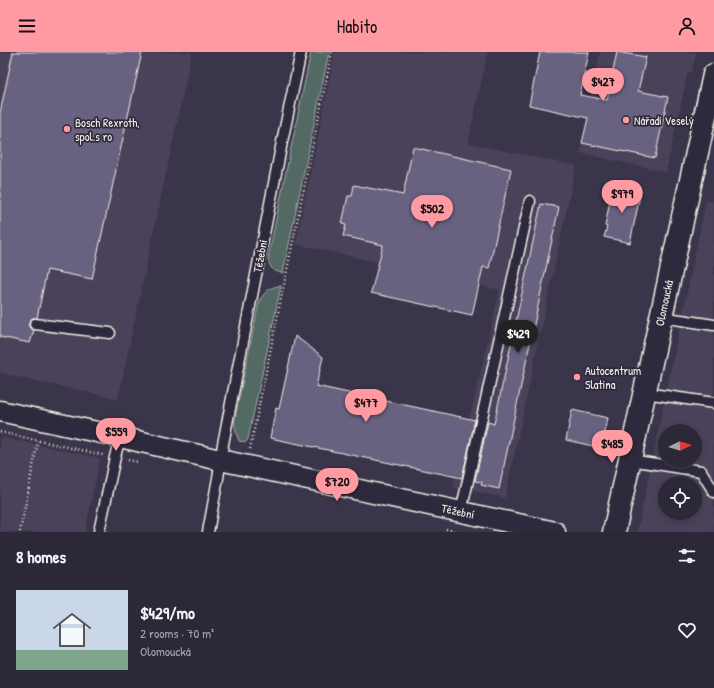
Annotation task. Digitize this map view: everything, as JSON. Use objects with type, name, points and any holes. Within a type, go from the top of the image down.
[{"type":"main road","name":"Olomoucká","points":[[614,532],[714,75]]},
{"type":"street","name":"Těžební","points":[[0,411],[555,532]]},
{"type":"lane","name":"Těžební","points":[[220,460],[282,145],[302,52]]},
{"type":"lane","points":[[461,512],[530,201]]},
{"type":"lane","points":[[661,317],[714,325]]},
{"type":"lane","points":[[35,324],[110,333]]},
{"type":"lane","points":[[645,393],[714,403]]},
{"type":"lane","points":[[99,532],[120,437]]},
{"type":"lane","points":[[208,532],[220,460]]},
{"type":"lane","points":[[630,460],[701,471],[714,492]]},
{"type":"path","points":[[250,450],[332,52]]},
{"type":"path","points":[[20,532],[38,440]]},
{"type":"shaded area","points":[[0,52],[192,52],[118,399],[0,373]]},
{"type":"shaded area","points":[[335,52],[488,52],[468,143],[576,166],[505,498],[453,487],[500,290],[296,244]]},
{"type":"shaded area","points":[[600,52],[696,52],[692,72],[688,72],[666,172],[580,153]]},
{"type":"shaded area","points":[[706,201],[714,202],[714,532],[637,532],[658,431],[658,468],[702,468],[702,424],[660,424]]},
{"type":"shaded area","points":[[0,437],[100,458],[85,532],[0,532]]},
{"type":"green space","points":[[311,52],[329,52],[283,273],[272,269],[268,258]]},
{"type":"green space","points":[[281,286],[248,439],[246,442],[239,441],[235,418],[259,302],[267,291]]},
{"type":"building","points":[[13,52],[142,52],[92,279],[47,270],[37,318],[32,318],[29,323],[29,327],[34,330],[30,343],[0,337],[0,113]]},
{"type":"building","points":[[540,52],[589,52],[580,95],[607,100],[617,52],[646,57],[638,91],[668,97],[655,158],[582,143],[588,118],[529,105]]},
{"type":"building","points":[[413,147],[511,169],[489,268],[483,267],[472,315],[371,293],[383,245],[343,236],[346,225],[342,224],[348,196],[352,196],[354,185],[403,195]]},
{"type":"building","points":[[616,185],[641,191],[630,243],[604,237],[607,227],[605,226],[611,195],[613,195]]},
{"type":"building","points":[[541,204],[559,207],[499,489],[481,485],[482,482],[475,481],[488,422],[494,424]]},
{"type":"building","points":[[295,336],[323,357],[316,386],[475,420],[462,478],[270,438],[276,408],[279,409]]},
{"type":"building","points":[[572,410],[608,418],[602,448],[566,440]]},
{"type":"place","name":"Nářadí Veselý","points":[[626,120]]},
{"type":"place","name":"Bosch Rexroth, spol.s ro","points":[[67,129]]},
{"type":"place","name":"Autocentrum Slatina","points":[[577,377]]}]
